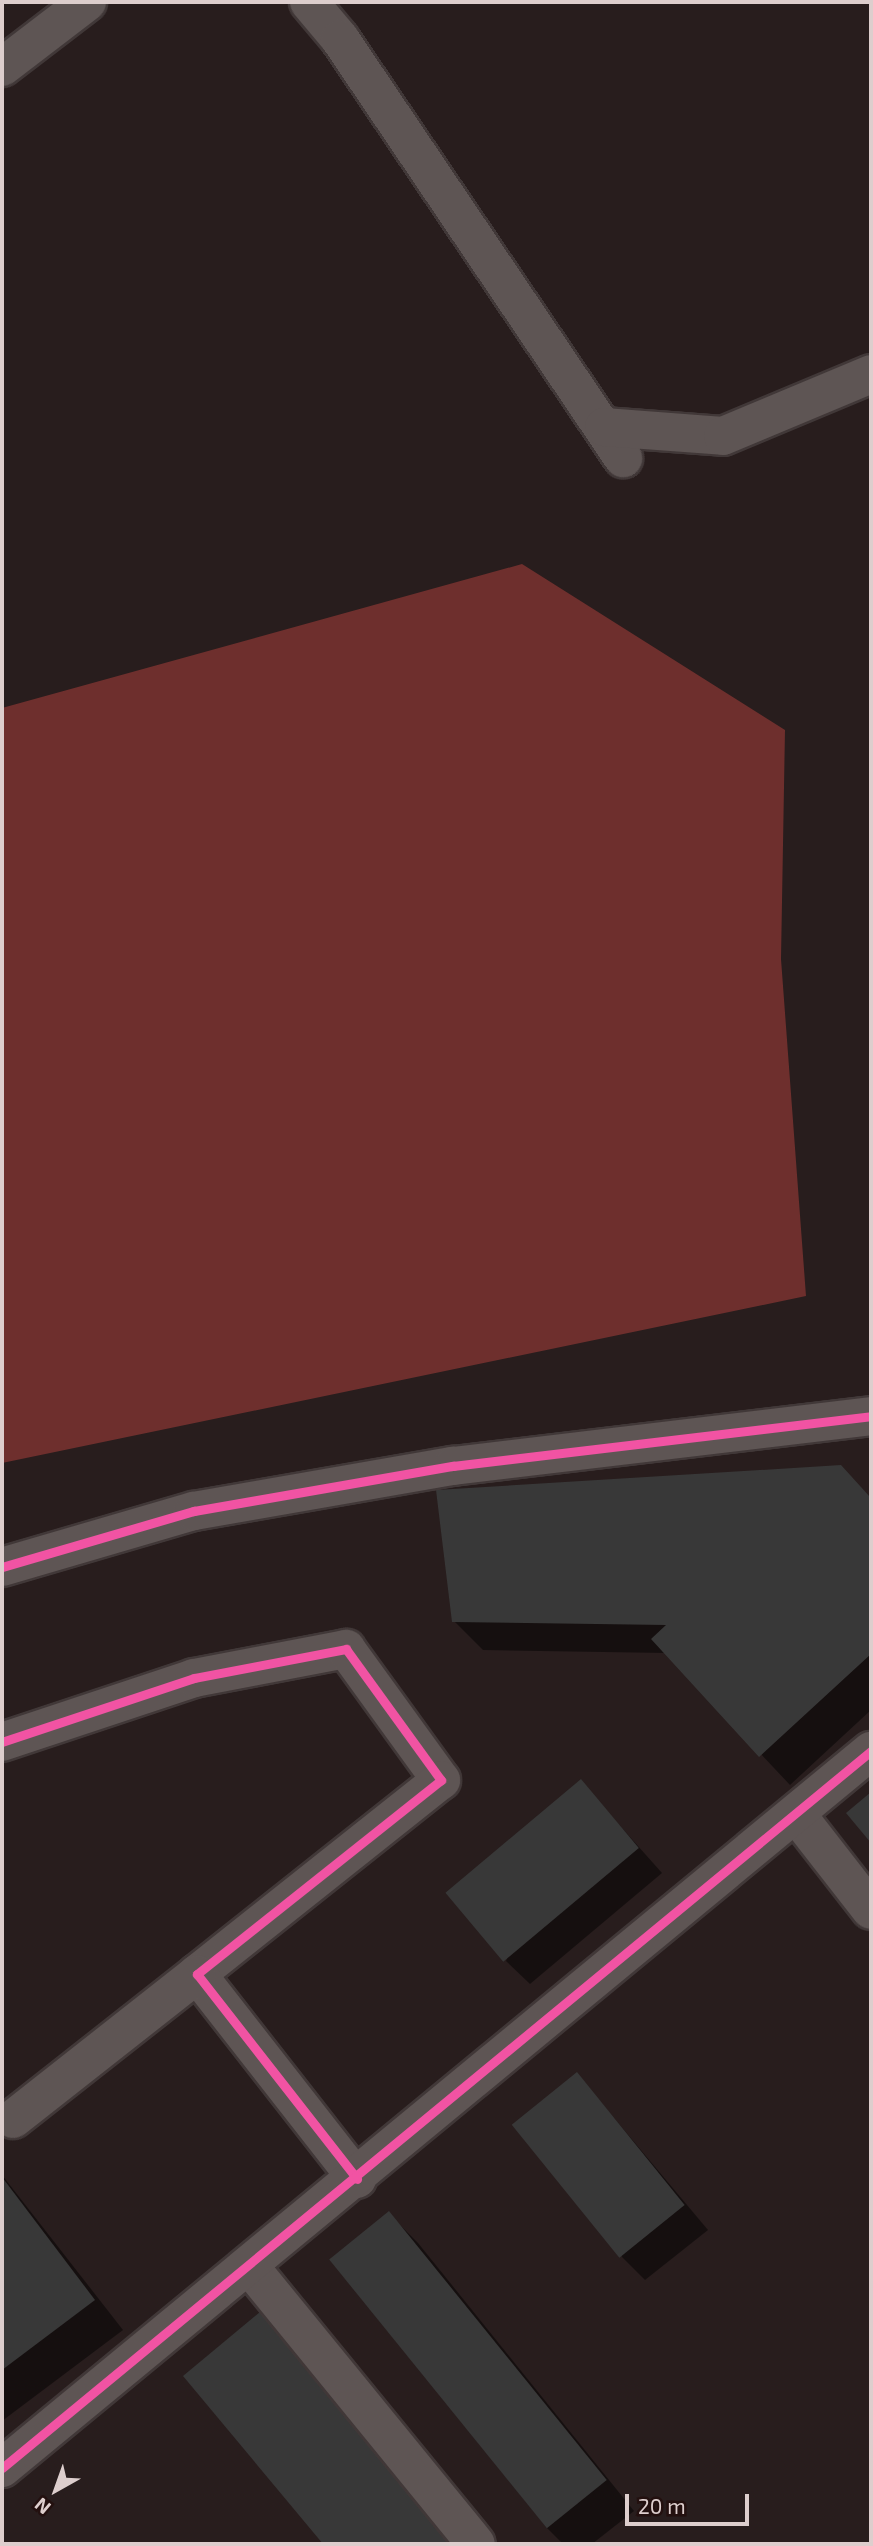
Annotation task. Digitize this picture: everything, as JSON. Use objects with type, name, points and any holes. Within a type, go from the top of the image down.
[{"type":"street","points":[[2,66],[88,2]]},
{"type":"street","points":[[309,2],[340,40],[614,442],[723,436],[871,374]]},
{"type":"street","points":[[2,1567],[207,1508],[453,1466],[871,1416]]},
{"type":"street","points":[[2,1742],[194,1678],[346,1649],[441,1780],[13,2119]]},
{"type":"street","points":[[2,2468],[357,2179],[871,1751]]},
{"type":"street","points":[[797,1815],[871,1910]]},
{"type":"street","points":[[197,1974],[357,2179]]},
{"type":"street","points":[[250,2267],[476,2544]]},
{"type":"shaded area","points":[[522,564],[785,730],[781,959],[806,1296],[2,1463],[2,708]]},
{"type":"building","points":[[841,1465],[871,1498],[871,1654],[759,1757],[651,1639],[666,1625],[452,1622],[436,1490]]},
{"type":"building","points":[[581,1779],[639,1848],[503,1962],[445,1893]]},
{"type":"building","points":[[871,1792],[871,1843],[846,1813]]},
{"type":"building","points":[[577,2072],[685,2205],[619,2258],[512,2125]]},
{"type":"building","points":[[2,2177],[95,2300],[2,2370]]},
{"type":"building","points":[[389,2211],[607,2480],[547,2528],[329,2259]]},
{"type":"building","points":[[260,2312],[454,2544],[323,2544],[183,2376]]},
{"type":"cycle path","points":[[2,1567],[194,1511],[453,1466],[871,1416]]},
{"type":"cycle path","points":[[2,1742],[194,1678],[346,1649],[441,1780],[197,1974],[357,2179]]},
{"type":"cycle path","points":[[2,2468],[871,1751]]}]
